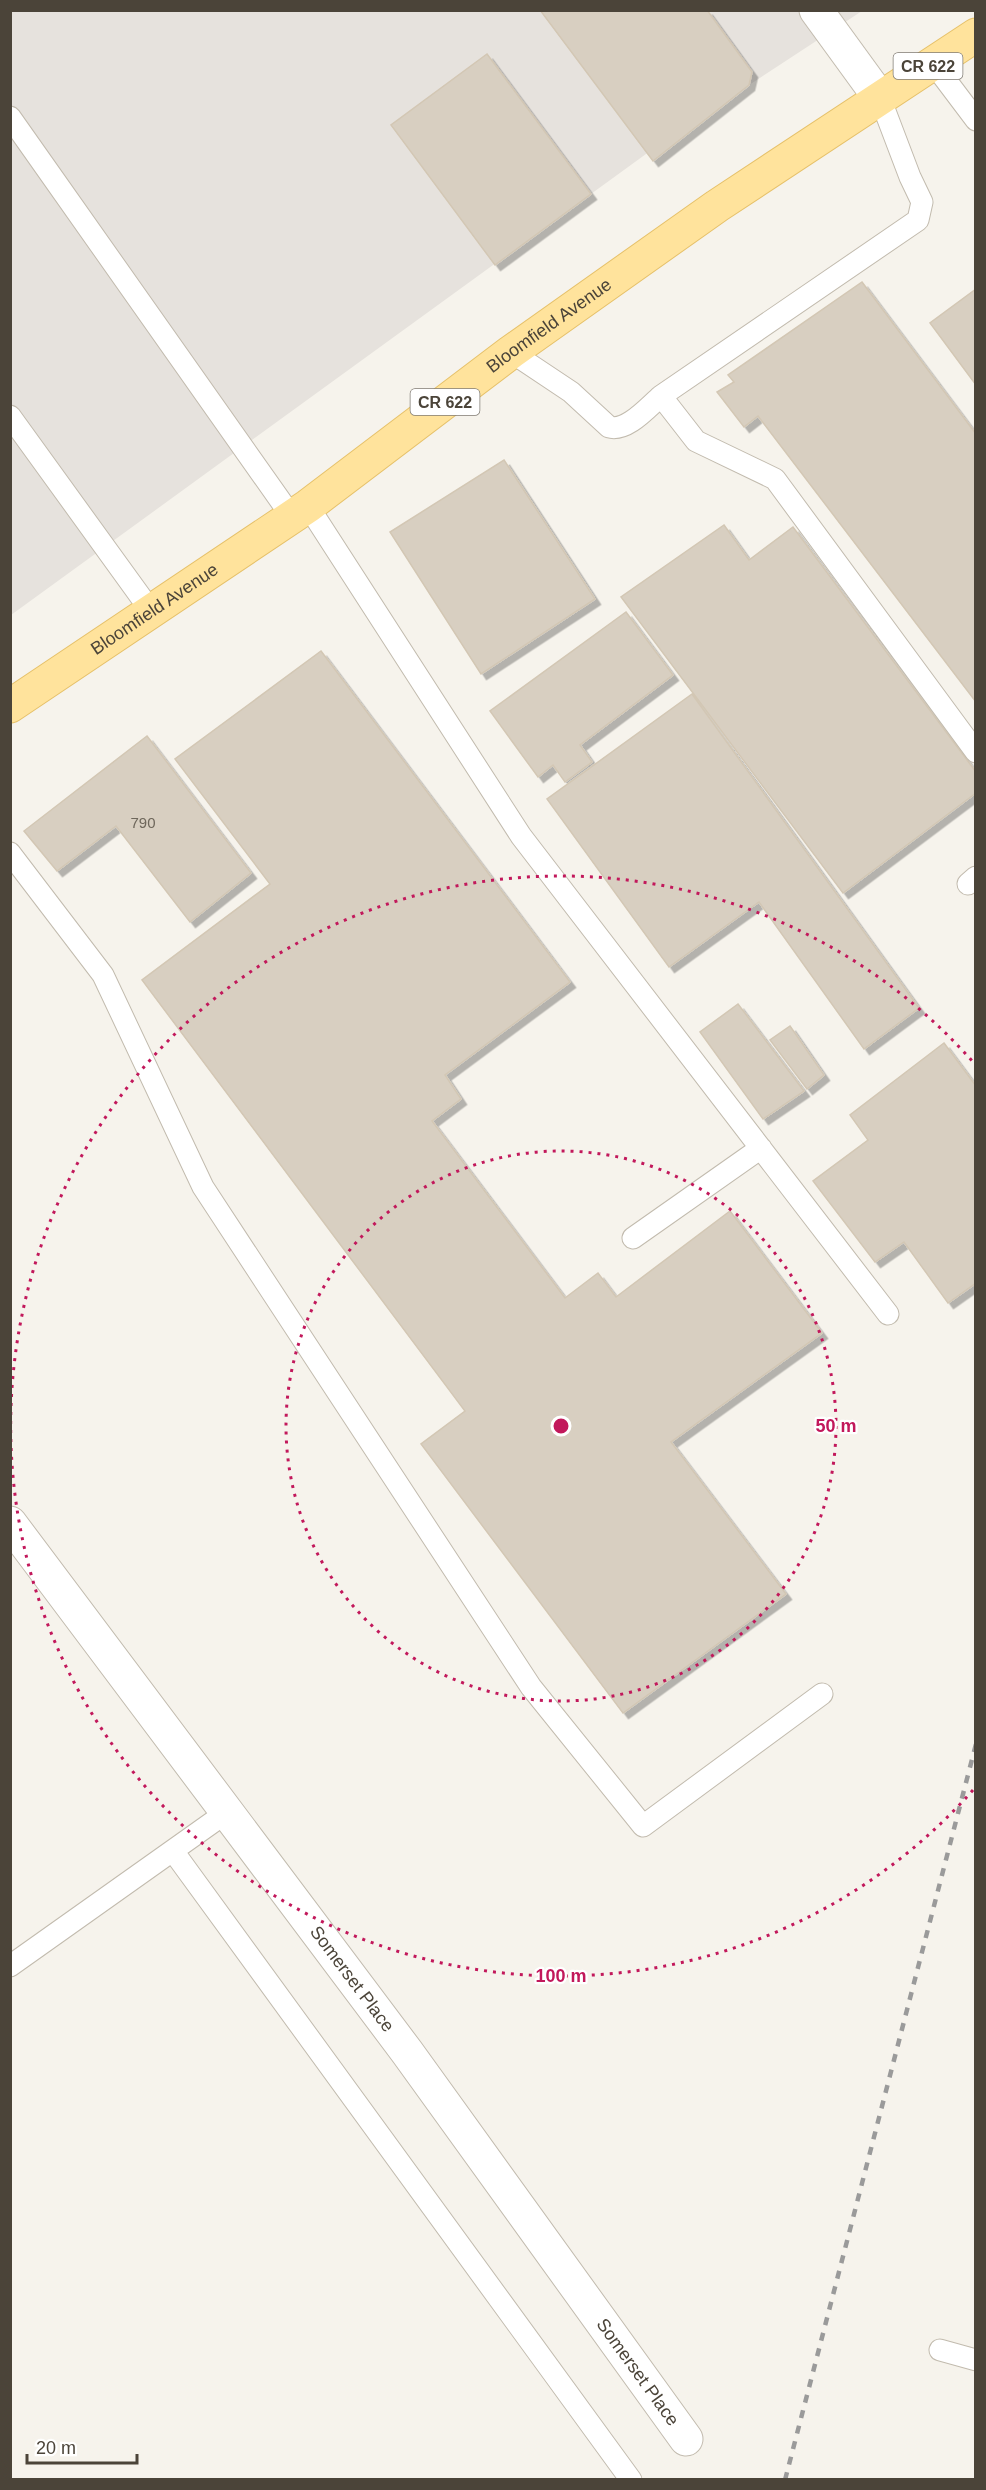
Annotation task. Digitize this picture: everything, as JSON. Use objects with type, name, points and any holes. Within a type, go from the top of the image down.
[{"type":"main road","name":"Bloomfield Avenue","points":[[10,706],[300,511],[511,352],[717,206],[975,35]]},
{"type":"street","points":[[816,10],[880,98]]},
{"type":"street","name":"Somerset Place","points":[[10,1523],[414,2062],[686,2439]]},
{"type":"lane","points":[[933,63],[975,120]]},
{"type":"lane","points":[[511,352],[571,392],[609,427],[615,429],[624,427],[661,396],[918,219],[922,202],[880,98]]},
{"type":"lane","points":[[10,117],[300,511],[521,837],[888,1314]]},
{"type":"lane","points":[[661,396],[696,441],[775,479],[975,752]]},
{"type":"lane","points":[[10,416],[151,611]]},
{"type":"lane","points":[[10,853],[103,975],[203,1187],[531,1687],[644,1826],[822,1694]]},
{"type":"lane","points":[[633,1238],[761,1148]]},
{"type":"lane","points":[[10,1966],[227,1812]]},
{"type":"lane","points":[[173,1851],[631,2480]]},
{"type":"lane","points":[[940,2350],[975,2360]]},
{"type":"shaded area","points":[[11,11],[862,11],[668,138],[11,615]]},
{"type":"building","points":[[540,10],[707,10],[752,72],[749,85],[653,161]]},
{"type":"building","points":[[487,54],[591,194],[495,265],[391,125]]},
{"type":"building","points":[[862,282],[976,434],[976,702],[758,416],[744,427],[717,392],[734,382],[728,375]]},
{"type":"building","points":[[976,289],[976,385],[930,323]]},
{"type":"building","points":[[504,460],[595,599],[481,674],[390,532]]},
{"type":"building","points":[[724,525],[749,560],[793,527],[976,772],[976,793],[843,893],[621,597]]},
{"type":"building","points":[[626,612],[673,675],[580,745],[592,762],[565,782],[553,765],[538,777],[490,711]]},
{"type":"building","points":[[321,651],[570,982],[445,1075],[461,1099],[432,1121],[565,1298],[598,1273],[616,1297],[730,1211],[822,1333],[671,1442],[786,1594],[623,1713],[421,1444],[465,1411],[142,980],[270,884],[175,759]]},
{"type":"building","points":[[692,694],[919,1008],[864,1049],[759,902],[669,967],[547,799]]},
{"type":"building","points":[[147,736],[251,873],[190,922],[116,826],[57,871],[24,831]]},
{"type":"building","points":[[738,1004],[804,1091],[763,1119],[700,1032]]},
{"type":"building","points":[[790,1026],[824,1075],[807,1089],[770,1040]]},
{"type":"building","points":[[944,1043],[976,1086],[976,1283],[948,1303],[904,1242],[875,1262],[813,1181],[868,1140],[850,1115]]},
{"type":"railway","points":[[785,2480],[976,1744]]}]
